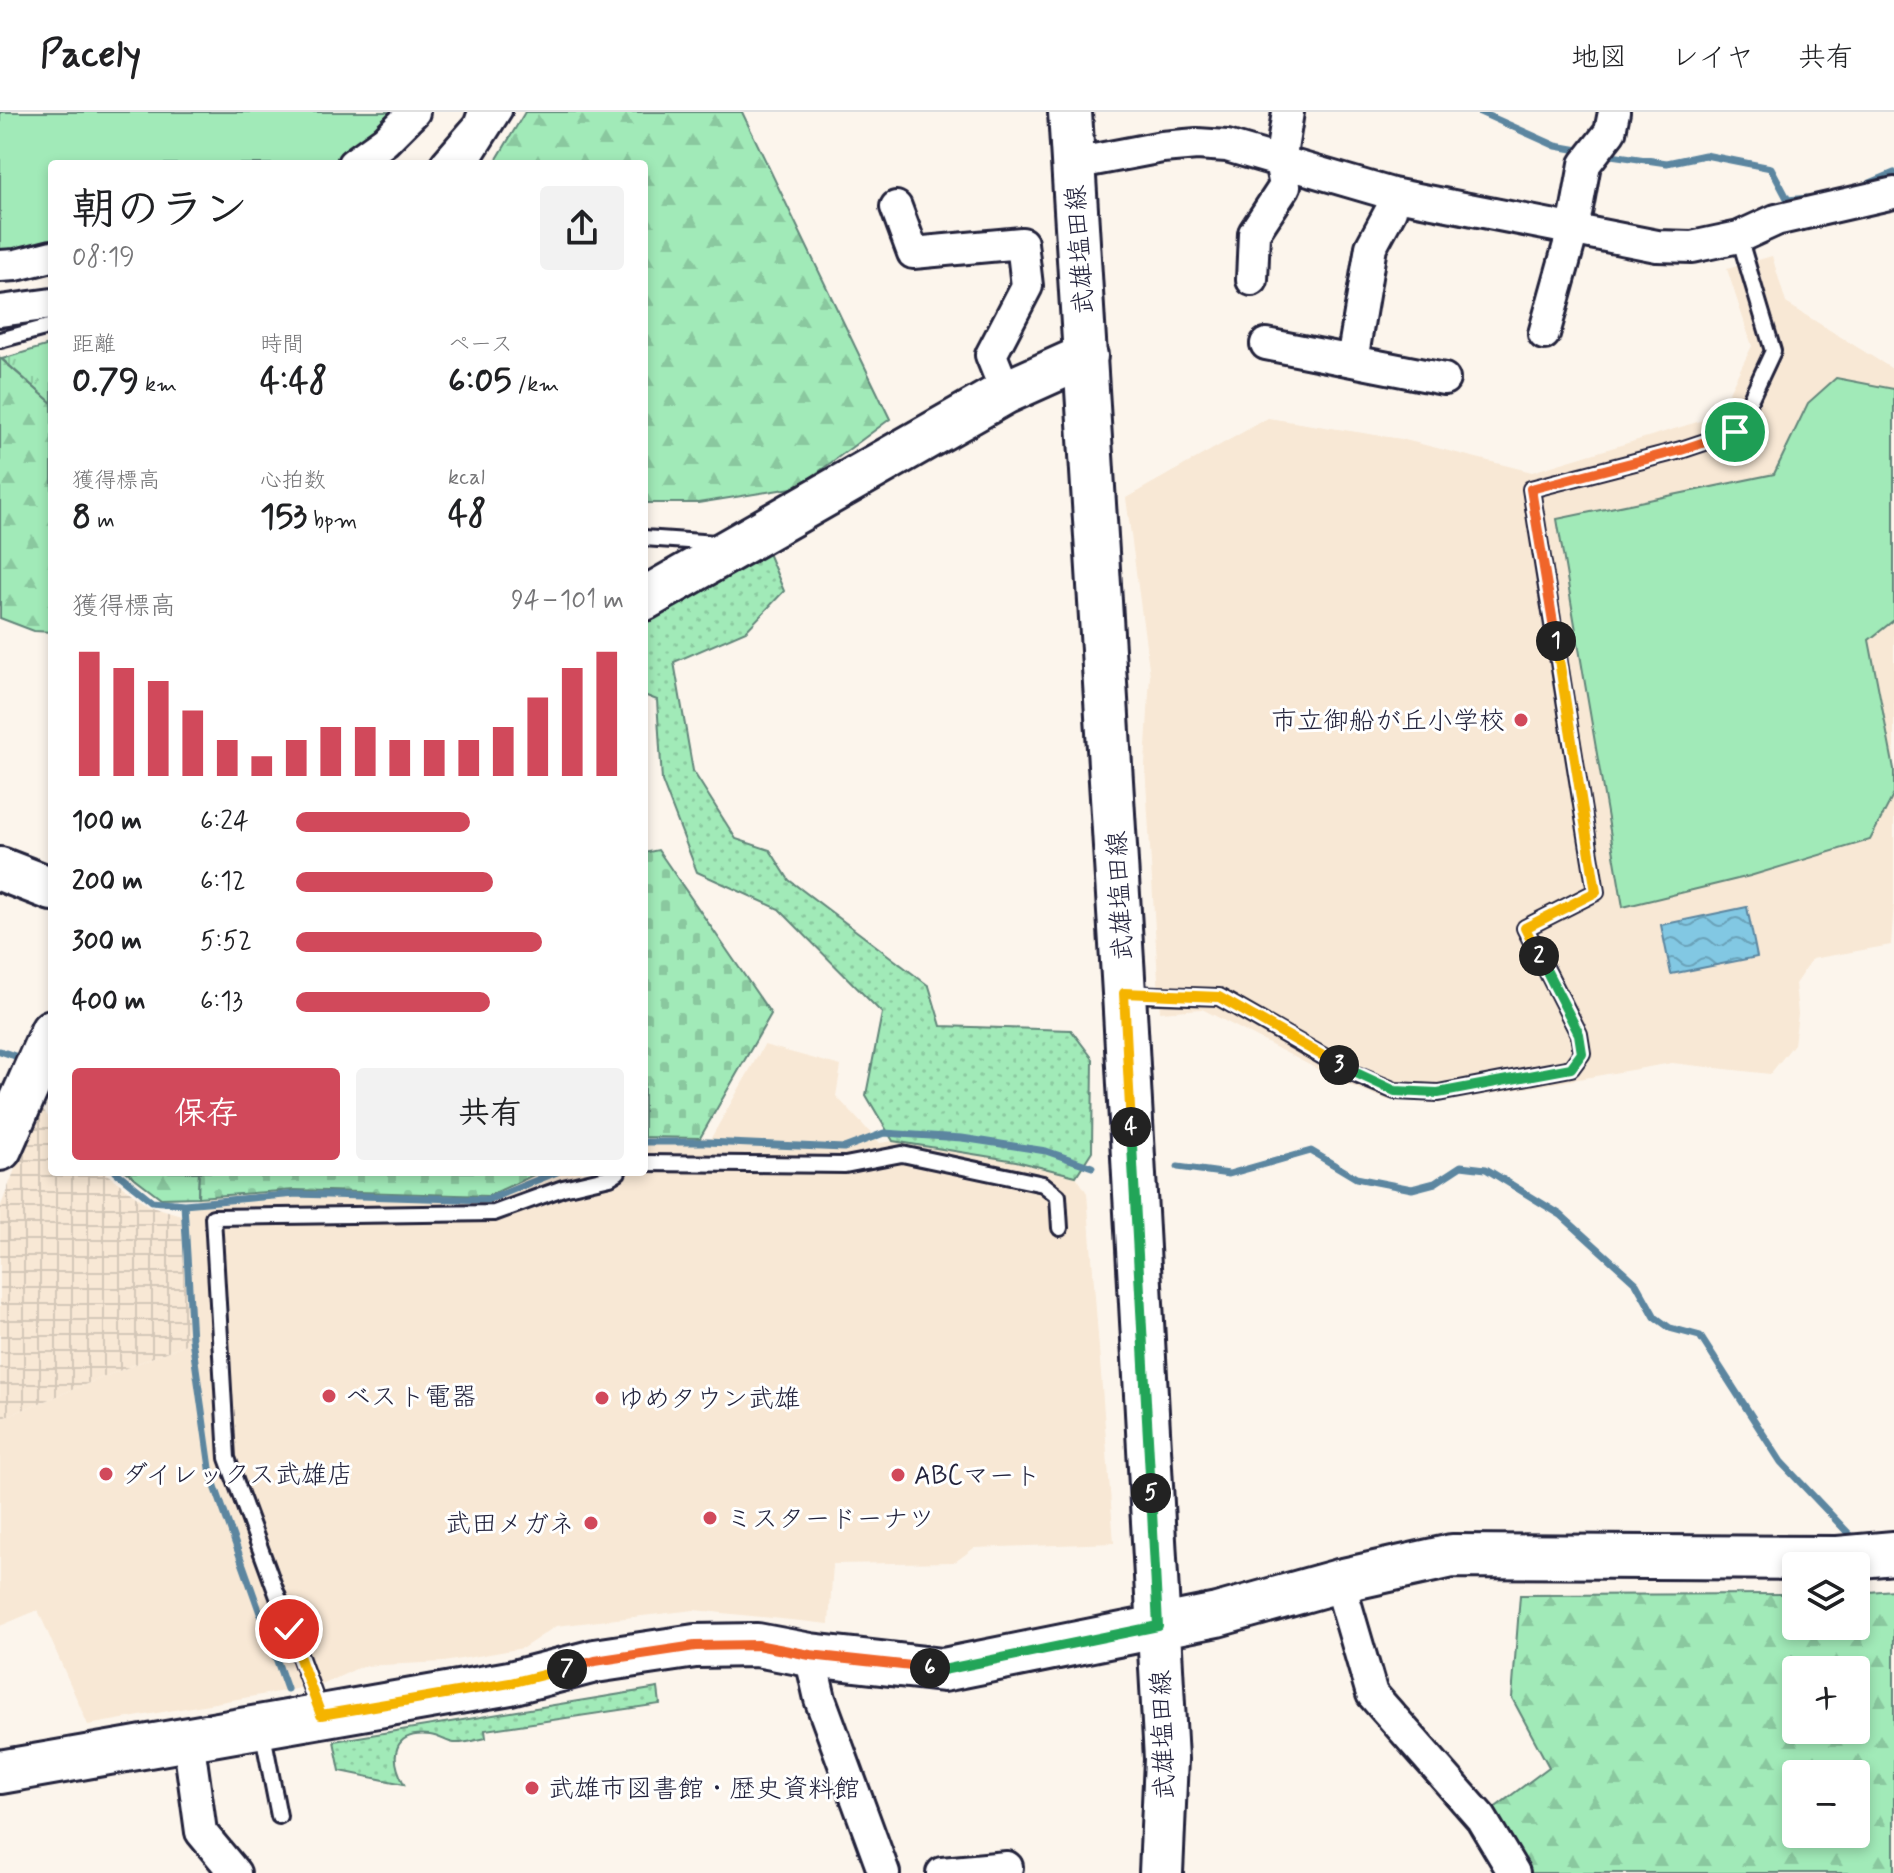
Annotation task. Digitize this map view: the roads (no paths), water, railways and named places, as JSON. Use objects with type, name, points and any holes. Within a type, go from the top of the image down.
[{"type":"street","points":[[359,160],[385,141],[414,112]]},
{"type":"street","points":[[449,160],[479,126],[484,112]]},
{"type":"street","name":"武雄塩田線","points":[[1070,112],[1124,993],[1166,1759],[1161,1873]]},
{"type":"street","points":[[1252,280],[1254,233],[1285,186],[1280,162],[1288,112]]},
{"type":"street","points":[[1544,334],[1591,155],[1610,132],[1614,112]]},
{"type":"street","points":[[1073,164],[1162,147],[1197,144],[1227,146],[1392,194],[1657,246],[1692,247],[1739,237],[1776,220],[1894,193]]},
{"type":"street","points":[[1352,361],[1371,247],[1391,210],[1392,194]]},
{"type":"street","points":[[896,207],[913,253],[1022,243],[1027,286],[991,355],[1006,392]]},
{"type":"street","points":[[0,266],[48,257]]},
{"type":"street","points":[[0,311],[48,305]]},
{"type":"street","points":[[1266,344],[1444,379]]},
{"type":"street","points":[[648,597],[1006,392],[1086,356]]},
{"type":"street","points":[[0,869],[48,887]]},
{"type":"street","points":[[0,1149],[48,1040]]},
{"type":"street","points":[[0,1772],[510,1683],[595,1661],[695,1646],[757,1645],[810,1655],[943,1670],[1217,1615],[1339,1581],[1452,1556],[1838,1558],[1894,1553]]},
{"type":"street","points":[[1339,1581],[1372,1694],[1481,1818],[1514,1873]]},
{"type":"street","points":[[810,1655],[820,1699],[884,1873]]},
{"type":"street","points":[[188,1737],[201,1832],[235,1873]]},
{"type":"street","points":[[942,1873],[1007,1867]]},
{"type":"lane","points":[[474,160],[504,112]]},
{"type":"lane","points":[[1124,993],[1219,997],[1354,1074],[1395,1091],[1438,1093],[1571,1068],[1582,1053],[1579,1034],[1525,928],[1596,892],[1531,489],[1681,450],[1735,432],[1773,351],[1739,237]]},
{"type":"lane","points":[[0,340],[48,327]]},
{"type":"lane","points":[[648,538],[741,545]]},
{"type":"lane","points":[[648,1163],[845,1165],[902,1154],[1043,1184],[1058,1196],[1060,1228]]},
{"type":"lane","points":[[321,1715],[227,1458],[213,1217],[494,1213],[592,1177]]},
{"type":"lane","points":[[262,1725],[279,1816]]},
{"type":"water","points":[[1747,907],[1757,957],[1671,974],[1661,925]]},
{"type":"waterway","points":[[1480,112],[1556,146],[1584,151]]},
{"type":"waterway","points":[[1604,154],[1667,163],[1705,155],[1771,168],[1788,200],[1808,198]]},
{"type":"waterway","points":[[1863,186],[1894,173]]},
{"type":"waterway","points":[[0,1051],[18,1057]]},
{"type":"waterway","points":[[648,1142],[844,1148],[884,1133],[962,1138],[1046,1151],[1092,1167]]},
{"type":"waterway","points":[[1178,1167],[1229,1174],[1311,1151],[1356,1178],[1412,1189],[1435,1183],[1461,1166],[1486,1169],[1561,1215],[1636,1283],[1655,1317],[1670,1328],[1700,1336],[1781,1462],[1851,1536]]},
{"type":"waterway","points":[[121,1176],[152,1201],[184,1204],[296,1194],[488,1200],[547,1176]]},
{"type":"waterway","points":[[184,1204],[192,1339],[211,1475],[287,1689]]},
{"type":"place","name":"市立御船が丘小学校","points":[[1521,720]]},
{"type":"place","name":"ベスト電器","points":[[329,1396]]},
{"type":"place","name":"ゆめタウン武雄","points":[[602,1398]]},
{"type":"place","name":"ダイレックス武雄店","points":[[106,1474]]},
{"type":"place","name":"ABCマート","points":[[898,1475]]},
{"type":"place","name":"ミスタードーナツ","points":[[710,1518]]},
{"type":"place","name":"武田メガネ","points":[[591,1523]]},
{"type":"place","name":"武雄市図書館・歴史資料館","points":[[532,1788]]}]
